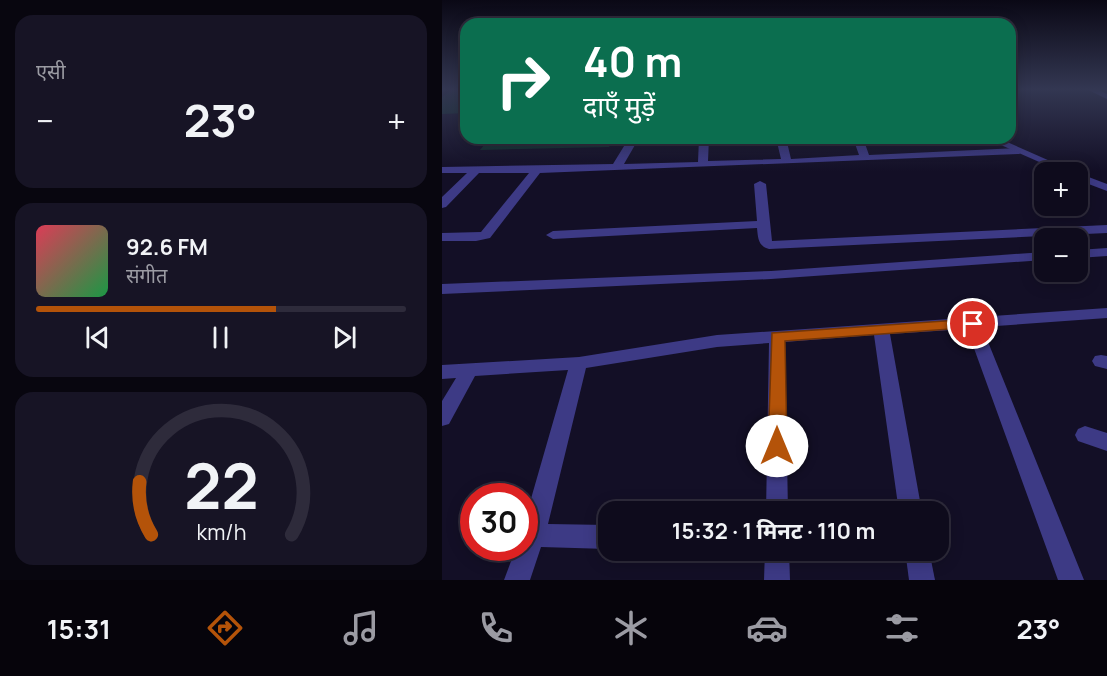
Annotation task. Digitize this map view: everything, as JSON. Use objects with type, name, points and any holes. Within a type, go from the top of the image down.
[{"type":"street","points":[[617,167],[630,144]]},
{"type":"street","points":[[703,163],[704,144]]},
{"type":"street","points":[[782,144],[787,162]]},
{"type":"street","points":[[860,144],[865,158]]},
{"type":"street","points":[[1003,144],[1046,162]]},
{"type":"street","points":[[442,170],[537,170],[787,162],[1019,151]]},
{"type":"street","points":[[442,237],[485,235],[537,170]]},
{"type":"street","points":[[442,204],[475,171]]},
{"type":"street","points":[[1088,180],[1106,188]]},
{"type":"street","points":[[760,184],[765,241],[772,245],[1106,230]]},
{"type":"street","points":[[553,234],[764,224]]},
{"type":"street","points":[[1088,253],[1106,252]]},
{"type":"street","points":[[442,289],[771,275],[1034,257]]},
{"type":"street","points":[[442,372],[578,363],[717,341],[1106,313]]},
{"type":"street","points":[[973,324],[1071,580]]},
{"type":"street","points":[[881,330],[909,501]]},
{"type":"street","points":[[777,336],[777,501]]},
{"type":"street","points":[[538,516],[578,363]]},
{"type":"street","points":[[442,418],[470,370]]},
{"type":"street","points":[[1085,435],[1106,442]]},
{"type":"street","points":[[538,535],[598,537]]},
{"type":"street","points":[[517,580],[524,561]]},
{"type":"street","points":[[777,561],[777,580]]},
{"type":"street","points":[[919,561],[922,580]]},
{"type":"green space","points":[[485,144],[611,144],[609,147],[480,150]]},
{"type":"route","points":[[777,446],[777,336],[973,324]]}]
